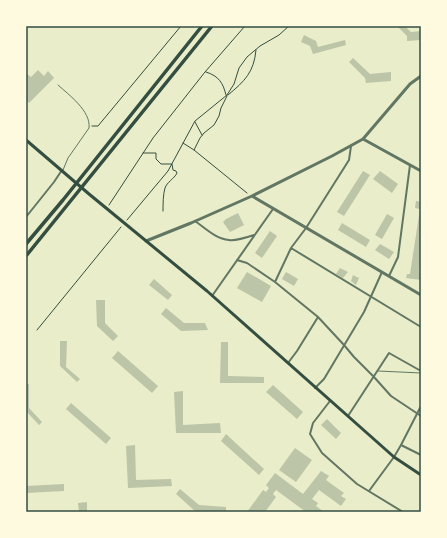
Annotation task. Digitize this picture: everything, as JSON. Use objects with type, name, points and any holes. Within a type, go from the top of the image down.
[{"type":"highway","points":[[26,244],[86,172],[202,26]]},
{"type":"highway","points":[[26,256],[212,26]]},
{"type":"main road","points":[[26,140],[212,296],[394,457],[421,475]]},
{"type":"street","points":[[146,241],[252,196],[332,156],[362,139],[410,84],[421,76]]},
{"type":"street","points":[[362,139],[421,171]]},
{"type":"street","points":[[275,282],[291,248],[306,228],[349,160],[351,145]]},
{"type":"street","points":[[389,276],[398,257],[410,165]]},
{"type":"street","points":[[26,216],[62,170]]},
{"type":"street","points":[[252,196],[421,295]]},
{"type":"street","points":[[212,296],[273,209]]},
{"type":"street","points":[[195,221],[209,232],[230,241],[254,235]]},
{"type":"street","points":[[291,248],[421,327]]},
{"type":"street","points":[[237,260],[247,263],[275,282],[318,317],[391,396],[421,416]]},
{"type":"street","points":[[315,388],[324,379],[364,312],[382,272]]},
{"type":"street","points":[[288,363],[318,317]]},
{"type":"street","points":[[348,417],[389,353],[421,372]]},
{"type":"street","points":[[330,401],[313,423],[310,434],[322,453],[357,484],[403,512]]},
{"type":"street","points":[[369,491],[394,457],[421,406]]},
{"type":"street","points":[[401,445],[421,456]]},
{"type":"lane","points":[[58,85],[78,102],[89,119],[90,126],[86,134],[68,158],[62,170]]},
{"type":"lane","points":[[378,371],[421,372]]},
{"type":"path","points":[[90,126],[98,126],[181,26]]},
{"type":"path","points":[[107,209],[153,138],[245,26]]},
{"type":"path","points":[[194,150],[202,135],[214,125],[226,96],[234,84],[240,68],[247,57],[260,46],[280,35],[289,26]]},
{"type":"path","points":[[127,220],[168,171],[195,121],[241,84],[251,70],[254,63],[256,50]]},
{"type":"path","points":[[206,72],[214,75],[220,82],[224,87],[226,96]]},
{"type":"path","points":[[195,121],[202,135]]},
{"type":"path","points":[[183,143],[252,196]]},
{"type":"path","points":[[143,153],[156,153],[156,159],[161,164],[172,164]]},
{"type":"path","points":[[163,211],[162,204],[165,188],[177,173],[173,170],[172,164]]},
{"type":"path","points":[[37,330],[122,226]]},
{"type":"building","points":[[397,26],[405,26],[411,32],[421,31],[421,40],[407,41],[407,36]]},
{"type":"building","points":[[304,35],[316,41],[318,47],[345,40],[346,45],[313,54],[310,46],[301,42]]},
{"type":"building","points":[[353,58],[370,74],[391,72],[391,81],[366,83],[365,78],[349,62]]},
{"type":"building","points":[[38,70],[44,76],[48,71],[54,78],[29,103],[26,100],[26,73],[31,77]]},
{"type":"building","points":[[363,171],[370,175],[344,216],[337,212]]},
{"type":"building","points":[[380,171],[398,184],[392,193],[373,179]]},
{"type":"building","points":[[416,201],[421,202],[421,257],[419,272],[421,273],[421,280],[406,278],[407,274],[410,274],[420,209],[415,208]]},
{"type":"building","points":[[238,213],[244,225],[230,232],[223,222]]},
{"type":"building","points":[[387,214],[394,218],[382,239],[375,235]]},
{"type":"building","points":[[342,223],[370,240],[366,247],[338,230]]},
{"type":"building","points":[[270,231],[277,236],[262,258],[255,253]]},
{"type":"building","points":[[380,244],[394,252],[389,259],[375,250]]},
{"type":"building","points":[[340,268],[348,272],[343,278],[336,274]]},
{"type":"building","points":[[247,272],[271,286],[262,302],[237,288]]},
{"type":"building","points":[[286,272],[298,279],[294,286],[282,279]]},
{"type":"building","points":[[353,275],[359,278],[356,285],[351,281]]},
{"type":"building","points":[[154,279],[172,295],[168,300],[149,285]]},
{"type":"building","points":[[96,300],[105,300],[105,323],[118,336],[113,341],[97,326]]},
{"type":"building","points":[[166,308],[184,323],[205,323],[208,330],[181,331],[161,314]]},
{"type":"building","points":[[60,341],[67,341],[66,367],[80,379],[77,382],[60,366]]},
{"type":"building","points":[[221,342],[228,342],[228,376],[264,377],[264,383],[220,383]]},
{"type":"building","points":[[118,351],[158,386],[152,393],[112,358]]},
{"type":"building","points":[[26,384],[29,384],[29,408],[42,422],[39,425],[26,411]]},
{"type":"building","points":[[273,385],[303,412],[297,419],[266,392]]},
{"type":"building","points":[[183,391],[183,425],[220,423],[221,433],[176,433],[174,392]]},
{"type":"building","points":[[71,403],[111,438],[106,444],[66,409]]},
{"type":"building","points":[[327,419],[341,433],[336,439],[321,425]]},
{"type":"building","points":[[226,434],[264,469],[259,475],[221,441]]},
{"type":"building","points":[[135,445],[136,480],[171,479],[172,486],[128,488],[126,446]]},
{"type":"building","points":[[295,448],[312,460],[296,482],[279,470]]},
{"type":"building","points":[[321,471],[329,476],[326,480],[344,493],[341,496],[346,499],[341,506],[319,490],[312,499],[318,503],[316,506],[324,512],[306,512],[276,490],[273,494],[276,497],[265,512],[247,512],[263,490],[266,492],[269,488],[266,485],[275,473],[303,494]]},
{"type":"building","points":[[64,484],[64,491],[26,493],[26,486]]},
{"type":"building","points":[[180,489],[199,505],[226,507],[226,512],[196,512],[176,494]]},
{"type":"building","points":[[87,502],[87,512],[79,512],[78,503]]}]
